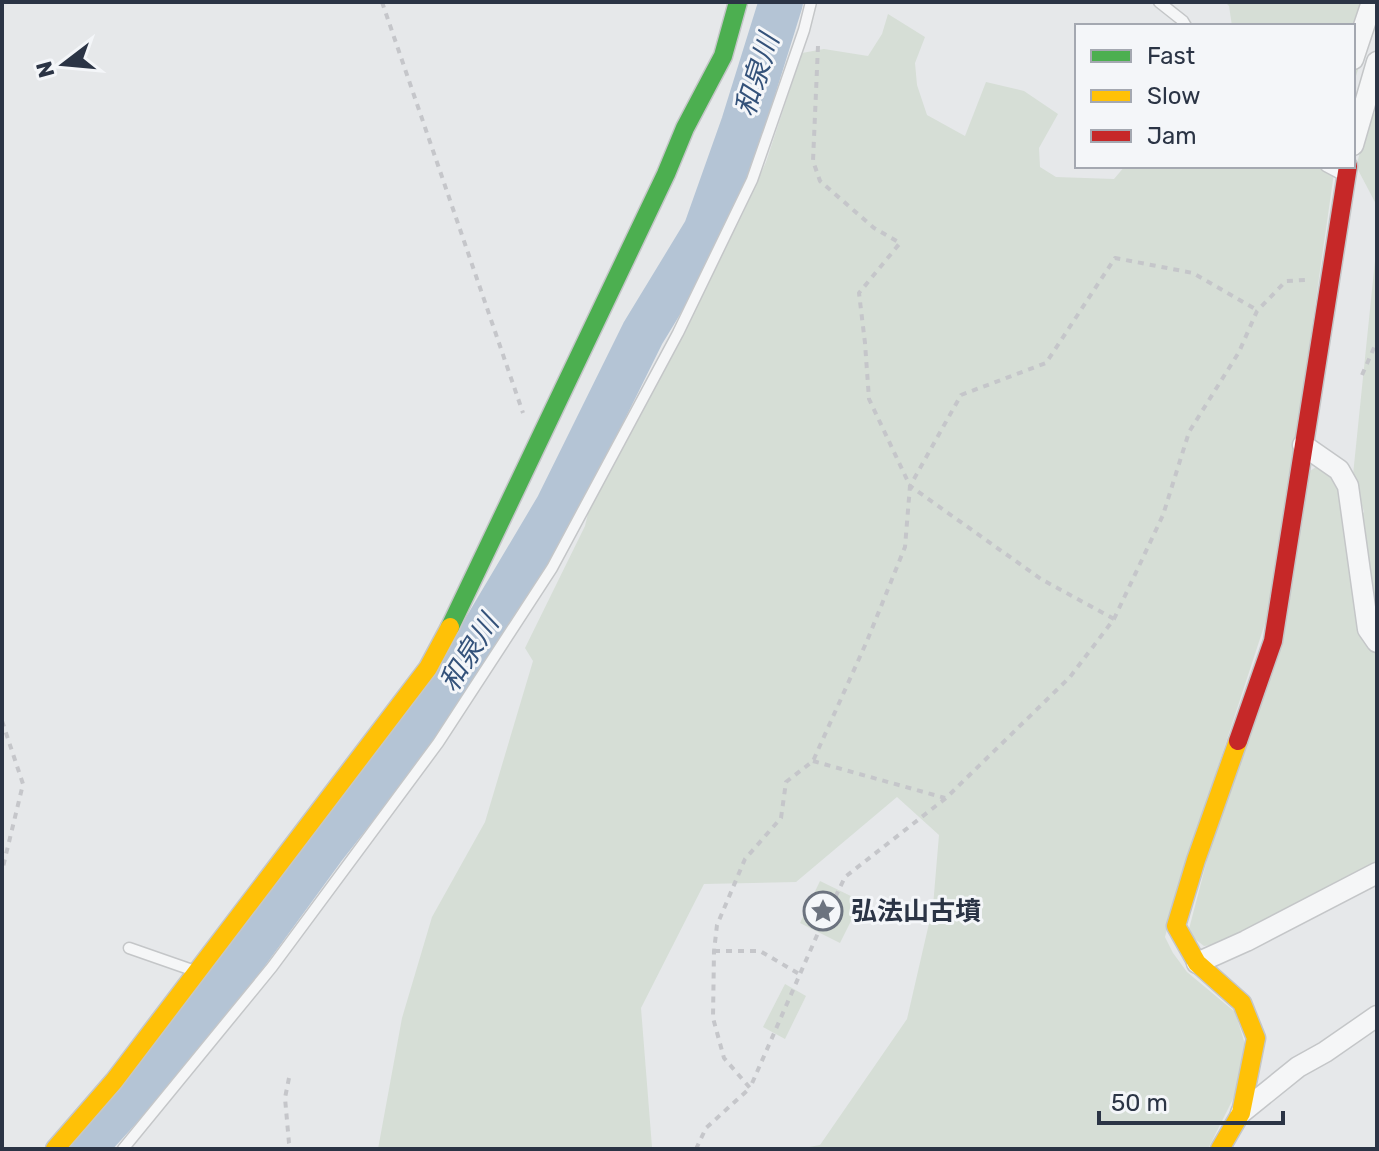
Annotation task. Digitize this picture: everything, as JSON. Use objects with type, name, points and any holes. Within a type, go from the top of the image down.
[{"type":"street","points":[[55,1149],[114,1081],[428,668],[460,609],[660,188],[685,128],[723,56],[738,2]]},
{"type":"street","points":[[1355,53],[1372,2]]},
{"type":"street","points":[[1357,113],[1377,62]]},
{"type":"street","points":[[1220,1149],[1241,1113],[1256,1038],[1242,1003],[1197,963],[1176,926],[1273,641],[1346,171]]},
{"type":"street","points":[[1303,445],[1339,470],[1348,486],[1368,629],[1377,642]]},
{"type":"street","points":[[1197,963],[1377,873]]},
{"type":"street","points":[[1241,1113],[1298,1067],[1377,1016]]},
{"type":"lane","points":[[123,1149],[272,967],[429,756],[552,568],[678,333],[752,180],[811,2]]},
{"type":"lane","points":[[1159,2],[1185,24]]},
{"type":"lane","points":[[129,948],[196,972]]},
{"type":"path","points":[[382,2],[536,449]]},
{"type":"path","points":[[804,30],[819,47],[813,161],[820,181],[874,228],[900,243],[859,293],[869,399],[910,486],[1041,579],[1114,619]]},
{"type":"path","points":[[750,1088],[724,1058],[713,1018],[717,925],[745,859],[781,818],[786,782],[813,761],[905,547],[910,486],[961,395],[1046,363],[1115,258],[1193,273],[1257,311]]},
{"type":"path","points":[[696,1149],[706,1128],[750,1088],[845,877],[946,798],[1070,677],[1114,619],[1163,515],[1189,432],[1239,352],[1257,311],[1286,281],[1328,279]]},
{"type":"path","points":[[1362,375],[1377,341]]},
{"type":"path","points":[[2,721],[23,784],[2,871]]},
{"type":"path","points":[[813,761],[946,798]]},
{"type":"path","points":[[714,951],[760,951],[801,975]]},
{"type":"path","points":[[289,1078],[285,1098],[291,1149]]},
{"type":"shaded area","points":[[1225,2],[1377,2],[1377,12],[1355,79],[1355,24],[1232,24],[1229,6]]},
{"type":"shaded area","points":[[888,14],[925,37],[915,63],[917,85],[927,115],[965,136],[986,82],[1024,91],[1058,114],[1039,148],[1040,167],[1056,177],[1114,179],[1123,168],[1335,168],[1273,599],[1165,937],[1187,972],[1235,1012],[1245,1044],[1239,1087],[1208,1149],[798,1149],[820,1145],[907,1019],[933,906],[939,835],[897,797],[796,882],[704,884],[641,1008],[652,1147],[666,1149],[378,1149],[402,1018],[432,917],[485,822],[533,661],[525,648],[585,526],[590,505],[743,213],[766,162],[802,53],[824,49],[868,56],[882,34]]},
{"type":"shaded area","points":[[1377,109],[1377,206],[1356,166],[1369,122]]},
{"type":"shaded area","points":[[1377,241],[1377,632],[1357,520],[1364,512],[1353,475]]},
{"type":"shaded area","points":[[1318,466],[1329,471],[1339,485],[1377,651],[1377,861],[1241,936],[1204,946],[1189,929],[1308,472]]},
{"type":"shaded area","points":[[820,881],[861,901],[840,943],[800,923]]},
{"type":"shaded area","points":[[785,984],[806,996],[785,1039],[763,1027]]},
{"type":"waterway","name":"和泉川","points":[[83,1149],[169,1055],[323,849],[449,689],[557,507],[643,333],[705,231],[781,2]]},
{"type":"traffic: fast","points":[[450,627],[666,174],[685,128],[723,56],[738,2]]},
{"type":"traffic: slow","points":[[55,1149],[114,1081],[428,668],[450,627]]},
{"type":"traffic: slow","points":[[1220,1149],[1241,1113],[1256,1038],[1242,1003],[1197,963],[1176,926],[1238,741]]},
{"type":"traffic: jam","points":[[1238,741],[1273,641],[1348,168]]},
{"type":"place","name":"弘法山古墳","points":[[823,911]]}]
